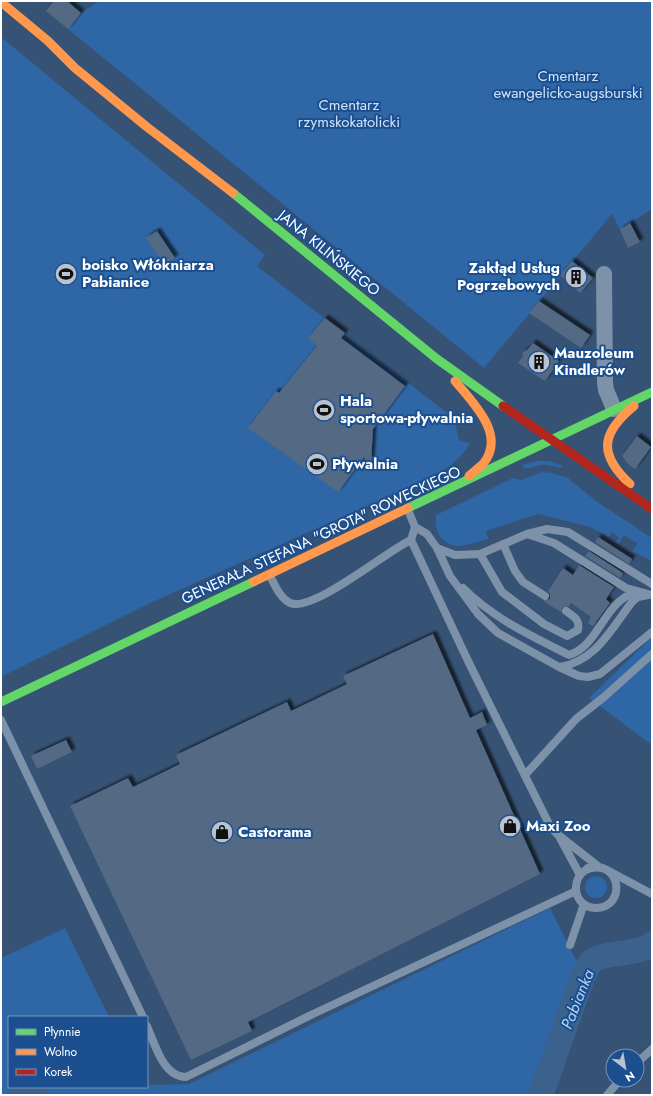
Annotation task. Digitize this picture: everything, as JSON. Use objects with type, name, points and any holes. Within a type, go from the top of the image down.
[{"type":"street","name":"JANA KILIŃSKIEGO","points":[[1,2],[117,102],[264,218],[437,359],[652,509]]},
{"type":"street","points":[[604,274],[605,383],[606,390],[614,409]]},
{"type":"street","points":[[437,359],[479,409],[492,431],[490,449],[483,462],[472,473],[448,490]]},
{"type":"street","points":[[652,393],[619,419],[612,428],[606,441],[607,458],[612,467],[620,476],[652,503]]},
{"type":"street","name":"GENERAŁA STEFANA \"GROTA\" ROWECKIEGO","points":[[1,702],[407,510],[550,439],[652,393]]},
{"type":"lane","points":[[407,510],[415,527],[427,534],[437,548],[450,576],[478,614],[498,633],[559,667],[579,676],[588,677],[600,674],[652,632]]},
{"type":"lane","points":[[269,575],[285,600],[294,604],[309,602],[350,579],[411,540],[415,527]]},
{"type":"lane","points":[[437,548],[455,555],[480,554],[527,534],[547,529],[568,532],[652,584]]},
{"type":"lane","points":[[527,534],[554,543],[626,588],[651,595]]},
{"type":"lane","points":[[411,540],[469,663],[550,826],[557,834],[599,867],[652,894]]},
{"type":"lane","points":[[503,544],[515,571],[523,582],[545,596]]},
{"type":"lane","points":[[480,554],[502,592],[544,624],[567,636],[578,630],[579,624],[577,618],[566,611]]},
{"type":"lane","points":[[450,576],[478,603],[520,630],[569,654],[579,652],[586,645],[612,608],[625,595],[636,592]]},
{"type":"lane","points":[[559,667],[572,665],[592,654],[632,602],[638,598],[651,595]]},
{"type":"lane","points":[[525,775],[576,719],[604,697],[652,654]]},
{"type":"lane","points":[[1,720],[143,1016]]},
{"type":"lane","points":[[557,834],[580,875]]},
{"type":"lane","points":[[599,867],[588,868],[580,875],[576,885],[576,891],[584,904],[599,908],[612,900],[616,893],[617,886],[615,878],[610,872]]},
{"type":"lane","points":[[148,1028],[166,1066],[172,1074],[178,1077],[186,1076],[313,1014],[576,891]]},
{"type":"lane","points":[[570,944],[584,904]]},
{"type":"green space","name":"Cmentarz rzymskokatolicki","points":[[99,1],[652,1],[652,209],[620,230],[612,214],[484,368],[68,29],[81,13]]},
{"type":"green space","points":[[1,37],[265,255],[257,266],[451,416],[456,427],[459,440],[470,443],[466,450],[456,460],[445,469],[425,480],[148,604],[1,677]]},
{"type":"green space","points":[[536,461],[550,461],[563,466],[560,468],[550,465],[538,465],[530,468],[524,468],[522,465]]},
{"type":"green space","points":[[541,472],[552,473],[568,478],[596,501],[652,538],[652,561],[632,551],[638,544],[624,535],[619,544],[616,542],[619,538],[612,532],[609,537],[590,527],[538,514],[486,531],[488,539],[470,544],[458,546],[453,545],[447,543],[438,534],[436,528],[436,515],[513,478],[521,480]]},
{"type":"green space","points":[[652,637],[652,745],[589,698]]},
{"type":"green space","points":[[596,876],[604,879],[607,887],[604,895],[596,898],[588,895],[585,887],[588,879]]},
{"type":"green space","points":[[550,908],[584,976],[542,1095],[1,1095],[1,958],[65,928],[109,1016],[8,1016],[8,1088],[148,1088],[148,1085],[189,1084]]},
{"type":"shaded area","points":[[16,1088],[48,1088],[52,1095],[5,1095]]},
{"type":"building","points":[[54,1],[67,1],[81,13],[68,29],[46,11]]},
{"type":"building","points":[[630,223],[640,242],[628,248],[620,230]]},
{"type":"building","points":[[157,231],[175,258],[165,265],[146,238]]},
{"type":"building","name":"Zakłąd Usług Pogrzebowych","points":[[572,261],[593,278],[580,293],[560,275]]},
{"type":"building","points":[[539,301],[590,335],[581,348],[529,313]]},
{"type":"building","name":"Hala sportowa-pływalnia","points":[[325,318],[345,333],[341,338],[405,386],[373,429],[371,463],[364,457],[338,492],[248,428],[276,391],[279,393],[317,346],[308,338]]},
{"type":"building","name":"Mauzoleum Kindlerów","points":[[533,343],[559,361],[545,381],[518,363],[523,356],[522,353]]},
{"type":"building","points":[[637,436],[651,447],[635,469],[628,464],[622,456]]},
{"type":"building","points":[[598,537],[632,559],[629,564],[595,542]]},
{"type":"building","points":[[589,551],[623,573],[620,578],[585,556]]},
{"type":"building","points":[[579,565],[614,587],[606,599],[610,603],[593,626],[588,623],[591,617],[571,603],[569,606],[562,608],[561,612],[543,601],[550,599],[550,594],[548,591],[563,568],[573,575]]},
{"type":"building","points":[[433,634],[470,718],[482,712],[487,725],[476,730],[540,874],[248,1022],[252,1031],[191,1060],[70,806],[128,778],[133,787],[180,764],[176,755],[287,702],[291,711],[347,684],[343,676]]},
{"type":"building","points":[[66,740],[72,752],[37,769],[31,756]]},
{"type":"waterway","name":"Pabianka","points":[[541,1095],[583,976],[590,963],[603,956],[637,950],[652,944]]},
{"type":"traffic: fast","points":[[233,193],[437,359],[503,406]]},
{"type":"traffic: fast","points":[[408,508],[652,392]]},
{"type":"traffic: fast","points":[[1,702],[253,582]]},
{"type":"traffic: slow","points":[[1,2],[48,41],[75,68],[147,127],[233,193]]},
{"type":"traffic: slow","points":[[455,381],[485,420],[491,442],[489,453],[483,464],[469,476]]},
{"type":"traffic: slow","points":[[630,484],[612,463],[608,444],[610,435],[615,425],[634,406]]},
{"type":"traffic: slow","points":[[253,582],[408,508]]},
{"type":"traffic: jam","points":[[503,406],[652,509]]},
{"type":"place","name":"boisko Włókniarza Pabianice","points":[[66,274]]},
{"type":"place","name":"Zakłąd Usług Pogrzebowych","points":[[576,277]]},
{"type":"place","name":"Mauzoleum Kindlerów","points":[[539,362]]},
{"type":"place","name":"Hala sportowa-pływalnia","points":[[324,410]]},
{"type":"place","name":"Pływalnia","points":[[317,464]]},
{"type":"place","name":"Maxi Zoo","points":[[510,826]]},
{"type":"place","name":"Castorama","points":[[222,832]]},
{"type":"park label","name":"Cmentarz ewangelicko-augsburski","points":[[568,84]]}]
